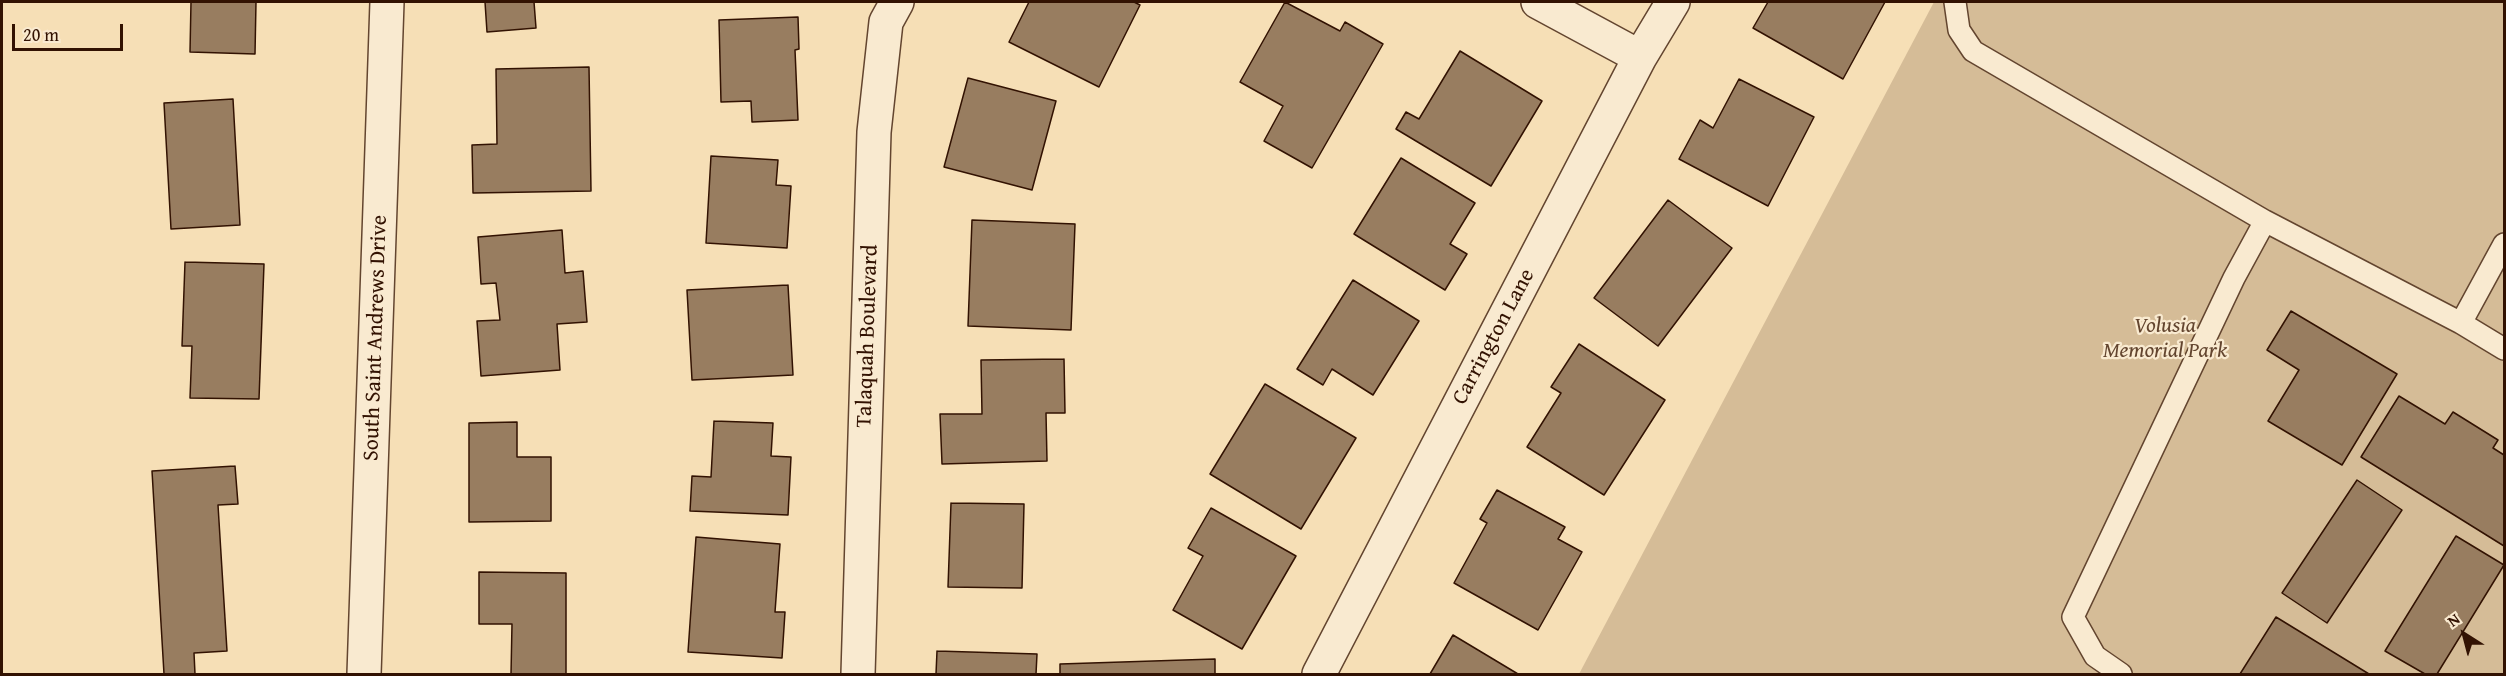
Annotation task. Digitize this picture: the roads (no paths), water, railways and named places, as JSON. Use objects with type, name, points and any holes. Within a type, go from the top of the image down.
[{"type":"street","name":"South Saint Andrews Drive","points":[[364,675],[387,2]]},
{"type":"street","name":"Talaquah Boulevard","points":[[858,675],[874,132],[886,22],[897,2]]},
{"type":"street","points":[[1538,2],[1641,57]]},
{"type":"street","name":"Carrington Lane","points":[[1319,675],[1641,57],[1672,2]]},
{"type":"lane","points":[[1955,2],[1959,30],[1973,51],[2265,221],[2505,349]]},
{"type":"lane","points":[[2121,675],[2095,656],[2073,617],[2234,278],[2265,221]]},
{"type":"lane","points":[[2460,324],[2505,244]]},
{"type":"park label","name":"Volusia Memorial Park","points":[[2165,338]]}]
